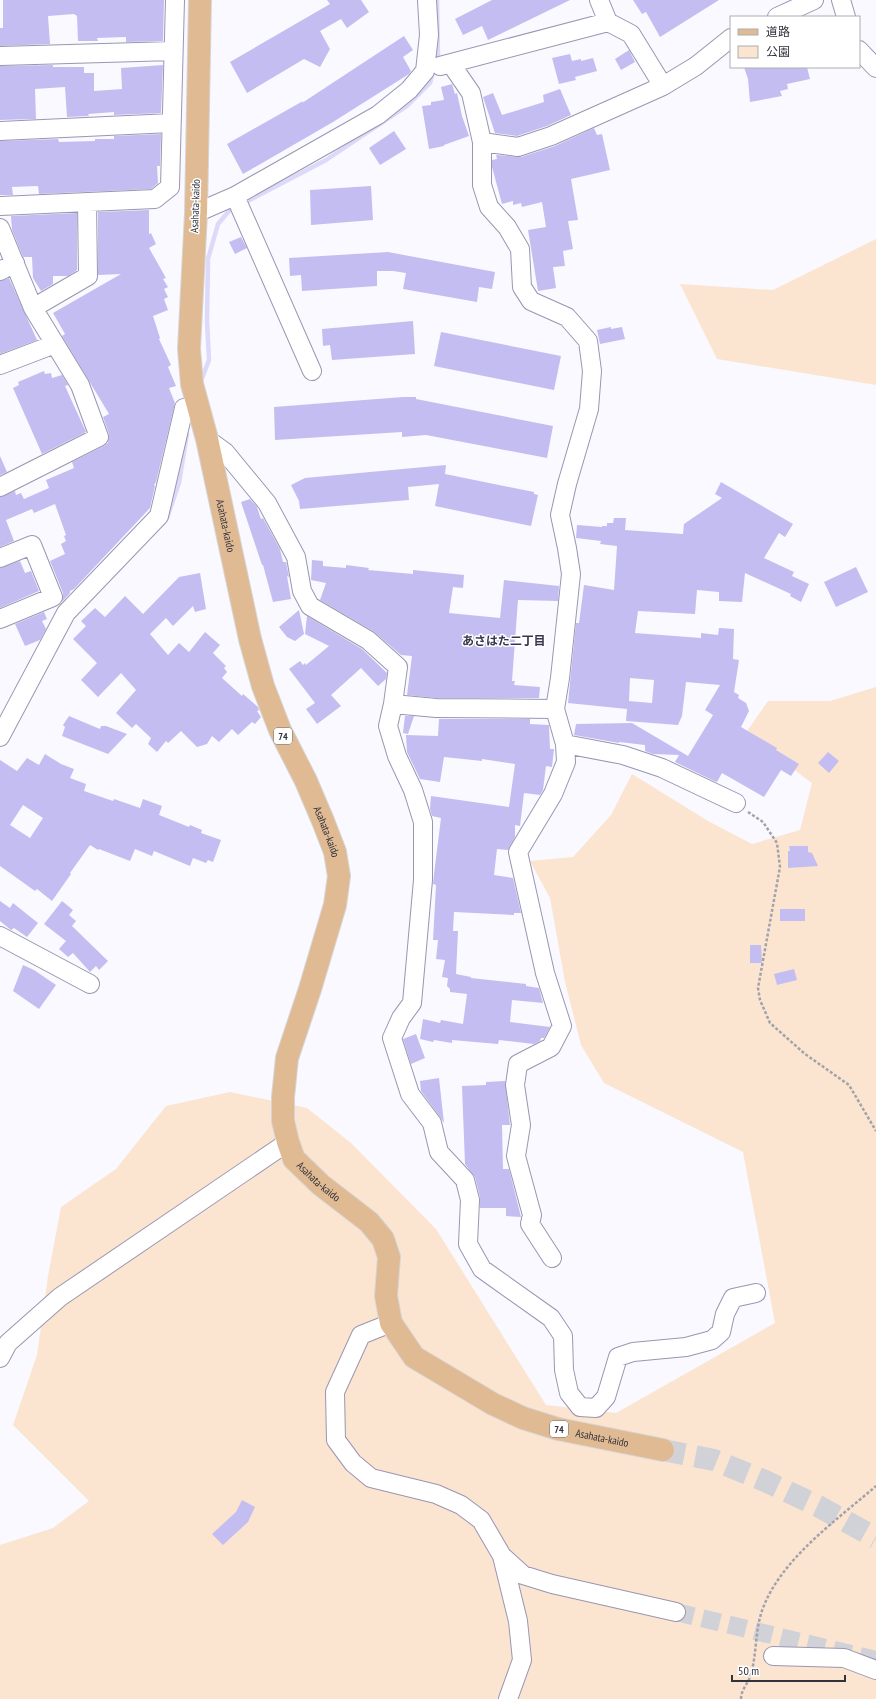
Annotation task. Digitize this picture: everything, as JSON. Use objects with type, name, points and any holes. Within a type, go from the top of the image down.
[{"type":"main road","name":"Asahata-kaido","points":[[200,0],[196,212],[191,283],[190,349],[192,384],[207,439],[240,598],[264,686],[280,730],[306,781],[323,821],[335,852],[339,876],[333,912],[310,989],[287,1058],[283,1097],[283,1121],[288,1142],[294,1159],[321,1185],[369,1222],[383,1239],[389,1257],[386,1296],[391,1323],[414,1357],[493,1404],[530,1420],[558,1429],[663,1450]]},
{"type":"street","points":[[0,206],[155,199],[170,186],[175,0]]},
{"type":"street","points":[[196,212],[235,196],[378,115],[409,90],[425,71],[429,35],[427,0]]},
{"type":"street","points":[[599,0],[608,22],[631,34],[663,86]]},
{"type":"street","points":[[779,16],[814,0]]},
{"type":"street","points":[[841,0],[846,16]]},
{"type":"street","points":[[425,71],[608,22]]},
{"type":"street","points":[[482,142],[518,147],[551,136],[663,86],[696,66],[730,39]]},
{"type":"street","points":[[0,56],[173,51]]},
{"type":"street","points":[[860,51],[876,68]]},
{"type":"street","points":[[451,64],[471,93],[482,142],[482,185],[489,206],[507,227],[520,249],[522,287],[531,300],[567,317],[588,341],[592,370],[589,409],[567,484],[560,515],[571,574],[560,678],[555,709],[565,744],[566,762],[553,794],[518,852],[545,973],[562,1026],[551,1047],[518,1064],[515,1085],[521,1125],[516,1156],[532,1215],[530,1224],[552,1258]]},
{"type":"street","points":[[0,130],[172,123]]},
{"type":"street","points":[[235,196],[312,370]]},
{"type":"street","points":[[34,308],[88,276],[87,202]]},
{"type":"street","points":[[0,228],[7,267],[34,308],[80,385],[99,437],[0,487]]},
{"type":"street","points":[[0,365],[55,344]]},
{"type":"street","points":[[0,736],[66,613],[159,516],[184,408]]},
{"type":"street","points":[[207,439],[225,452],[267,503],[296,557],[302,591],[310,606],[368,640],[398,667],[393,704],[388,726],[397,756],[413,790],[423,822],[424,848],[423,880],[412,1003],[401,1018],[392,1038],[410,1094],[432,1124],[439,1152],[465,1180],[470,1200],[468,1244],[482,1269],[551,1318],[562,1336],[564,1370],[569,1393],[580,1407],[596,1408],[606,1397],[618,1357],[633,1352],[686,1347],[712,1340],[721,1332],[725,1314],[733,1298],[756,1293]]},
{"type":"street","points":[[0,558],[32,545],[53,597],[0,619]]},
{"type":"street","points":[[393,704],[436,708],[555,709]]},
{"type":"street","points":[[565,744],[623,755],[662,768],[736,803]]},
{"type":"street","points":[[0,936],[90,984]]},
{"type":"street","points":[[0,1358],[8,1343],[60,1296],[288,1142]]},
{"type":"street","points":[[391,1323],[361,1335],[335,1392],[336,1440],[353,1463],[371,1478],[436,1494],[461,1505],[481,1520],[502,1556],[518,1621],[522,1660],[508,1699]]},
{"type":"street","points":[[502,1556],[523,1575],[545,1582],[676,1612]]},
{"type":"street","points":[[773,1656],[844,1658],[876,1670]]},
{"type":"path","points":[[736,803],[763,822],[778,843],[780,867],[758,988],[760,1000],[770,1023],[805,1054],[849,1085],[876,1131]]},
{"type":"path","points":[[741,1699],[741,1693],[751,1675],[762,1609],[773,1587],[798,1555],[876,1486]]},
{"type":"green space","points":[[876,239],[876,385],[717,359],[680,284],[773,290]]},
{"type":"green space","points":[[876,687],[876,1699],[0,1699],[0,1545],[53,1528],[89,1501],[13,1425],[37,1355],[48,1276],[61,1207],[116,1169],[166,1106],[230,1092],[307,1108],[351,1143],[436,1229],[546,1405],[616,1413],[775,1323],[743,1152],[604,1083],[581,1045],[565,982],[550,898],[530,861],[573,857],[611,815],[632,774],[708,821],[752,844],[800,830],[812,783],[745,734],[768,701],[830,701]]},
{"type":"building","points":[[3,0],[164,0],[163,41],[126,42],[126,37],[97,38],[98,41],[78,41],[77,16],[74,14],[48,16],[50,44],[0,46],[0,28],[3,28]]},
{"type":"building","points":[[327,0],[361,0],[369,12],[347,28],[341,19],[320,31],[330,49],[320,67],[304,59],[247,93],[230,62],[330,4]]},
{"type":"building","points":[[492,0],[570,0],[488,40],[482,26],[463,35],[455,19]]},
{"type":"building","points":[[633,0],[719,0],[660,37],[646,12],[642,14]]},
{"type":"building","points":[[404,36],[413,50],[403,57],[411,71],[409,74],[333,122],[243,174],[227,144],[303,101],[302,103]]},
{"type":"building","points":[[629,50],[635,62],[621,70],[615,59]]},
{"type":"building","points":[[570,54],[572,61],[581,59],[581,61],[593,58],[597,71],[575,77],[576,80],[559,84],[552,58]]},
{"type":"building","points":[[53,65],[53,67],[84,67],[84,73],[94,73],[94,91],[122,89],[121,68],[163,65],[161,113],[114,115],[114,112],[88,114],[89,116],[67,117],[65,87],[35,89],[36,119],[0,120],[0,66]]},
{"type":"building","points":[[744,68],[807,68],[810,79],[787,84],[788,89],[780,91],[782,96],[750,102],[748,79]]},
{"type":"building","points":[[452,84],[455,94],[457,93],[462,116],[469,136],[444,146],[429,149],[422,106],[431,105],[431,102],[444,100],[441,87]]},
{"type":"building","points":[[560,89],[571,115],[547,126],[517,136],[495,133],[483,97],[493,93],[502,115],[544,102],[543,95]]},
{"type":"building","points":[[594,128],[597,135],[602,134],[610,170],[571,179],[578,220],[568,221],[573,249],[563,251],[565,266],[553,267],[556,288],[538,291],[528,230],[546,227],[542,202],[522,207],[521,203],[513,205],[513,201],[502,204],[492,167],[492,160],[497,159],[496,155],[521,157],[555,146]]},
{"type":"building","points":[[394,131],[406,149],[380,165],[369,148]]},
{"type":"building","points":[[161,134],[160,166],[157,166],[158,183],[151,189],[39,194],[38,186],[12,187],[13,195],[0,195],[0,141],[58,139],[59,142],[95,141],[95,139],[114,139],[114,136]]},
{"type":"building","points":[[371,186],[373,220],[311,225],[310,190]]},
{"type":"building","points":[[149,210],[149,234],[151,233],[156,244],[149,248],[166,278],[163,279],[168,287],[164,289],[168,297],[164,299],[168,310],[153,316],[160,338],[159,339],[171,365],[168,367],[176,386],[169,388],[175,403],[154,485],[150,508],[74,589],[70,591],[62,602],[63,593],[50,561],[65,554],[61,544],[66,541],[64,536],[66,535],[55,504],[34,513],[32,509],[6,520],[14,541],[0,547],[0,497],[15,491],[16,495],[21,493],[24,499],[49,488],[46,480],[74,468],[72,462],[108,443],[109,434],[103,417],[109,414],[62,336],[65,334],[53,313],[121,274],[98,275],[98,212]]},
{"type":"building","points":[[77,213],[77,270],[68,276],[53,276],[53,284],[41,291],[33,278],[32,257],[23,257],[12,230],[11,216]]},
{"type":"building","points":[[241,237],[247,248],[235,254],[229,242]]},
{"type":"building","points":[[388,252],[495,272],[492,289],[479,287],[477,302],[403,289],[406,273],[377,271],[377,286],[302,291],[301,275],[290,276],[289,258]]},
{"type":"building","points":[[9,278],[37,340],[0,354],[0,281]]},
{"type":"building","points":[[413,321],[415,354],[332,360],[330,345],[323,346],[322,329]]},
{"type":"building","points":[[611,327],[611,329],[622,327],[625,339],[600,344],[597,330]]},
{"type":"building","points":[[441,332],[561,356],[554,390],[434,366]]},
{"type":"building","points":[[44,371],[45,374],[51,373],[52,378],[62,375],[68,385],[65,386],[86,432],[42,454],[13,388],[19,385],[18,382]]},
{"type":"building","points":[[416,397],[416,399],[553,426],[547,458],[426,435],[402,437],[402,432],[275,440],[274,407]]},
{"type":"building","points":[[0,456],[7,472],[0,475]]},
{"type":"building","points":[[446,465],[445,474],[534,492],[534,494],[538,495],[531,526],[435,506],[439,484],[408,487],[409,500],[300,509],[299,501],[291,485],[305,478]]},
{"type":"building","points":[[721,482],[793,524],[785,537],[779,533],[764,558],[794,572],[792,576],[809,584],[801,602],[790,596],[791,594],[745,573],[742,602],[719,601],[719,592],[697,590],[695,614],[638,611],[635,633],[701,638],[701,633],[718,635],[719,628],[734,629],[733,659],[739,660],[734,692],[739,695],[738,698],[746,703],[749,711],[741,727],[777,748],[776,750],[799,764],[791,776],[781,770],[764,797],[722,773],[717,782],[675,762],[679,755],[653,754],[645,751],[645,745],[619,743],[574,735],[576,724],[632,723],[688,756],[713,715],[705,710],[720,685],[686,682],[682,716],[678,725],[626,721],[627,709],[568,703],[576,623],[579,623],[584,585],[614,590],[617,546],[600,544],[601,541],[576,538],[577,525],[602,527],[607,526],[607,523],[613,523],[614,518],[626,518],[625,530],[683,534],[684,524],[722,498],[715,494]],"holes":[[[630,678],[654,680],[652,703],[629,701]]]},
{"type":"building","points":[[250,499],[257,507],[261,519],[263,518],[280,549],[283,562],[286,562],[291,599],[273,602],[263,565],[241,502]]},
{"type":"building","points":[[312,560],[323,561],[323,566],[346,568],[346,565],[369,568],[368,570],[413,574],[413,570],[464,575],[463,588],[453,587],[449,613],[500,618],[504,580],[559,586],[558,601],[518,600],[512,681],[515,681],[514,685],[540,687],[539,698],[437,698],[407,695],[412,656],[401,655],[373,631],[320,600],[326,583],[311,580]]},
{"type":"building","points":[[20,561],[25,573],[31,571],[39,591],[0,608],[0,568]]},
{"type":"building","points":[[856,567],[868,592],[836,607],[824,582]]},
{"type":"building","points":[[200,573],[206,609],[195,612],[193,606],[173,626],[166,618],[150,634],[168,655],[179,643],[189,652],[205,632],[220,645],[213,653],[226,666],[224,668],[227,672],[222,678],[242,696],[243,694],[258,707],[259,710],[257,711],[261,717],[255,724],[252,722],[238,735],[232,729],[219,742],[212,736],[207,744],[197,747],[181,731],[168,743],[166,741],[157,752],[148,744],[151,738],[136,724],[132,728],[116,713],[136,690],[121,673],[98,697],[81,680],[97,663],[73,639],[86,626],[81,621],[95,608],[105,617],[125,596],[143,614],[179,577]]},
{"type":"building","points":[[299,610],[304,634],[295,641],[287,637],[279,627]]},
{"type":"building","points":[[44,612],[47,619],[42,621],[46,629],[40,640],[25,646],[15,624]]},
{"type":"building","points":[[307,616],[362,649],[387,673],[386,679],[378,686],[361,668],[331,695],[341,706],[317,724],[306,709],[315,703],[289,669],[300,661],[303,665],[305,663],[306,665],[329,646],[305,634]]},
{"type":"building","points":[[69,716],[100,729],[101,726],[106,726],[127,734],[108,754],[62,736],[65,727],[63,725]]},
{"type":"building","points":[[405,716],[414,716],[408,734],[403,733]]},
{"type":"building","points":[[439,719],[530,719],[530,724],[549,725],[550,749],[554,749],[552,767],[546,766],[543,790],[540,795],[524,793],[520,826],[515,825],[515,837],[508,850],[497,849],[494,875],[513,878],[521,913],[514,913],[514,915],[454,912],[453,931],[458,931],[456,974],[471,978],[526,984],[526,986],[539,988],[543,1003],[512,1000],[510,1022],[550,1027],[544,1038],[541,1038],[540,1041],[534,1044],[499,1040],[498,1044],[452,1040],[452,1043],[434,1040],[433,1042],[420,1039],[423,1019],[440,1023],[441,1020],[463,1024],[467,994],[450,992],[450,989],[447,986],[448,978],[442,977],[445,960],[436,959],[438,940],[433,940],[436,885],[433,884],[441,818],[432,816],[430,809],[431,796],[509,807],[515,764],[482,759],[482,761],[444,757],[440,782],[420,779],[407,752],[406,735],[438,736]]},
{"type":"building","points":[[828,752],[839,761],[829,773],[818,763]]},
{"type":"building","points":[[45,754],[61,764],[74,769],[70,778],[86,784],[84,791],[140,808],[143,799],[162,806],[159,815],[189,827],[190,825],[202,830],[201,833],[221,840],[213,862],[208,860],[206,863],[193,858],[190,866],[154,851],[152,856],[135,849],[130,861],[99,849],[98,850],[90,845],[52,901],[37,889],[35,891],[0,866],[0,760],[17,771],[27,758],[39,765]],"holes":[[[23,805],[43,818],[30,838],[10,825]]]},
{"type":"building","points":[[789,846],[808,846],[808,852],[812,853],[818,866],[788,868],[788,851],[790,851]]},
{"type":"building","points":[[0,901],[10,908],[13,903],[38,923],[27,937],[14,928],[11,930],[0,921]]},
{"type":"building","points":[[62,901],[73,910],[69,915],[76,921],[72,926],[108,961],[99,970],[96,966],[90,972],[73,953],[68,957],[59,949],[66,941],[44,924]]},
{"type":"building","points":[[780,909],[805,909],[805,921],[780,921]]},
{"type":"building","points":[[750,945],[761,945],[762,963],[750,963]]},
{"type":"building","points":[[23,965],[34,970],[56,985],[39,1009],[13,991]]},
{"type":"building","points":[[794,969],[797,980],[777,985],[774,974]]},
{"type":"building","points":[[416,1034],[425,1058],[411,1064],[403,1039]]},
{"type":"building","points":[[439,1078],[444,1123],[421,1091],[420,1081]]},
{"type":"building","points":[[505,1081],[510,1125],[502,1125],[503,1169],[509,1169],[521,1217],[506,1216],[506,1208],[480,1208],[480,1197],[475,1177],[465,1164],[462,1086],[486,1085],[486,1082]]},
{"type":"building","points":[[242,1500],[255,1507],[248,1522],[223,1545],[212,1534],[236,1512]]},
{"type":"waterway","points":[[436,63],[438,57],[437,0]]},
{"type":"waterway","points":[[242,204],[326,160],[407,106],[430,83],[433,72]]},
{"type":"waterway","points":[[201,381],[209,360],[207,321],[208,259],[218,224],[229,211],[235,207]]},
{"type":"waterway","points":[[167,518],[179,483],[187,434]]},
{"type":"tunnel","points":[[663,1450],[714,1460],[765,1481],[818,1506],[876,1538]]},
{"type":"tunnel","points":[[676,1612],[876,1660]]},
{"type":"district","name":"あさはた二丁目","points":[[504,641]]}]
